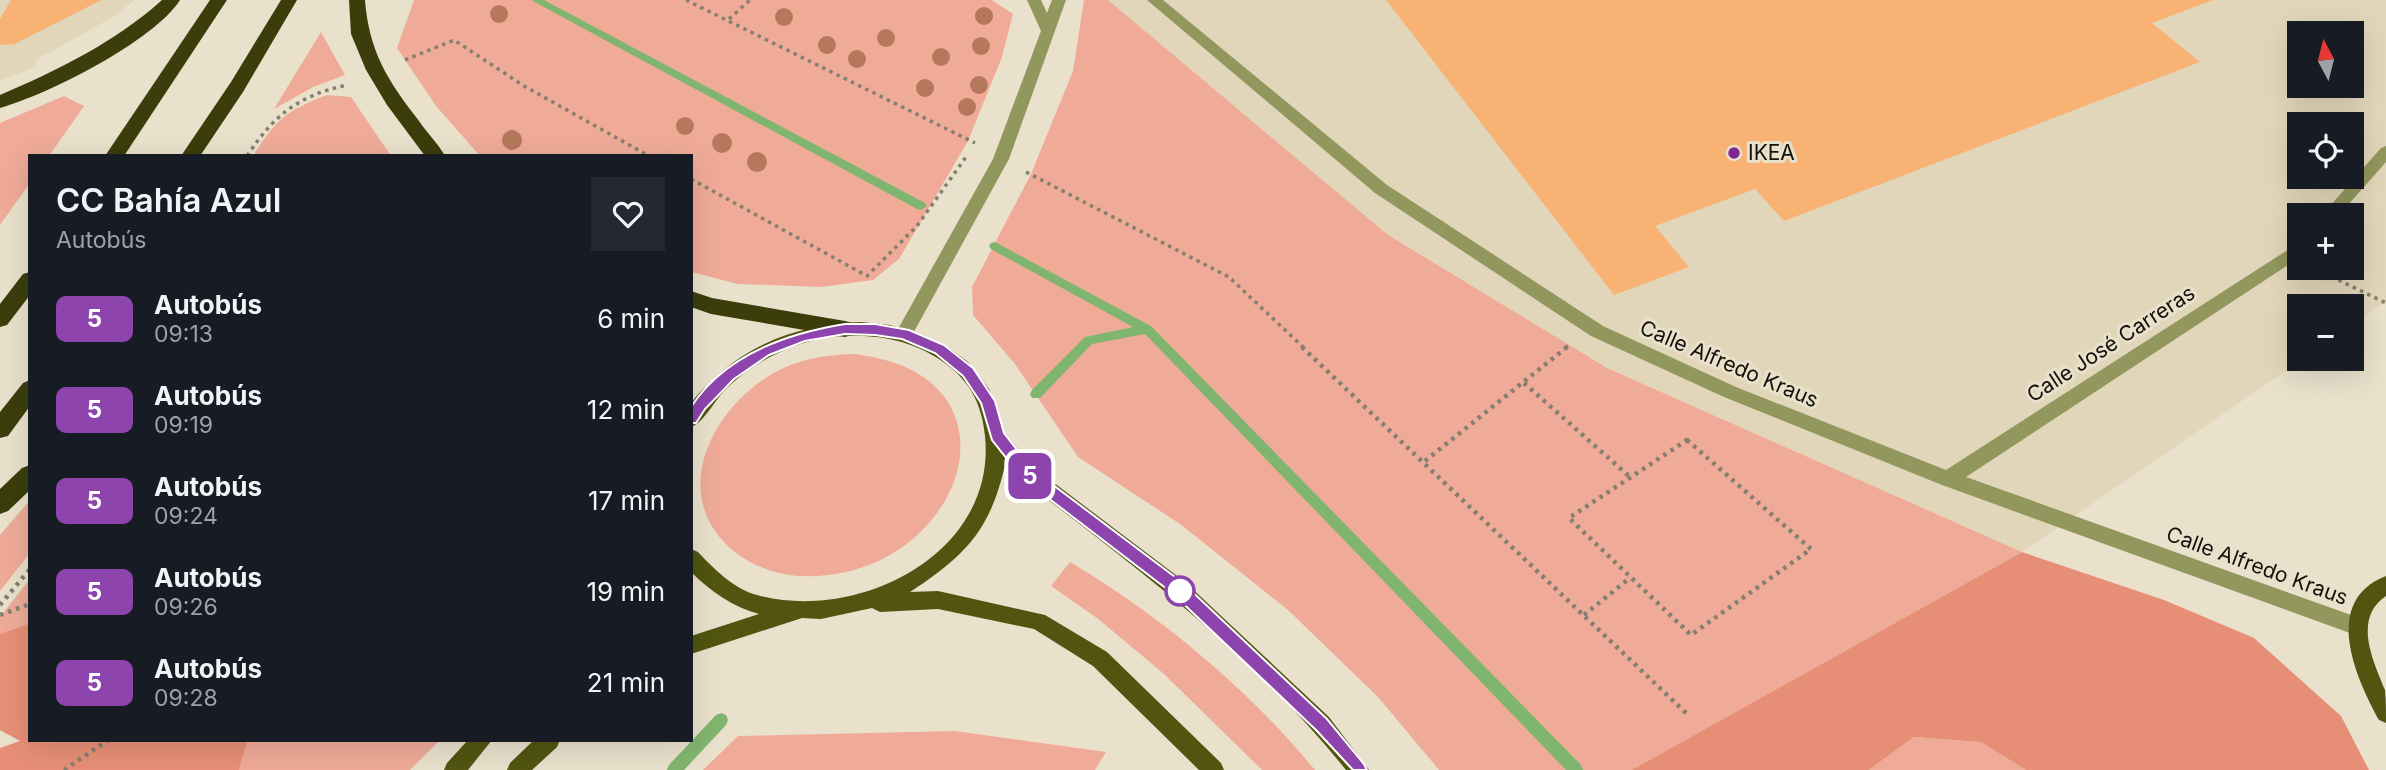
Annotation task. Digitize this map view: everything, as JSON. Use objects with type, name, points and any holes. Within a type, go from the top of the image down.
[{"type":"highway","points":[[0,102],[65,75],[157,15],[172,0]]},
{"type":"highway","points":[[115,154],[219,0]]},
{"type":"highway","points":[[191,154],[237,87],[289,0]]},
{"type":"highway","points":[[357,0],[360,36],[378,72],[410,124],[434,154]]},
{"type":"highway","points":[[0,319],[28,283]]},
{"type":"highway","points":[[693,300],[711,306],[845,329]]},
{"type":"highway","points":[[0,429],[28,391]]},
{"type":"highway","points":[[0,504],[28,477]]},
{"type":"main road","points":[[693,416],[700,404],[729,375],[765,351],[804,336],[845,329],[875,329],[904,334],[939,349],[968,372],[988,401],[997,436],[997,469],[986,503],[967,535],[939,564],[905,587],[866,604]]},
{"type":"main road","points":[[997,436],[1027,473],[1178,588],[1322,724],[1359,770]]},
{"type":"main road","points":[[693,560],[712,581],[751,603],[800,612],[833,611],[866,604],[938,600],[1038,621],[1100,659],[1214,770]]},
{"type":"main road","points":[[2386,585],[2370,596],[2358,627],[2362,668],[2386,713]]},
{"type":"main road","points":[[693,644],[719,634],[800,612]]},
{"type":"main road","points":[[454,770],[480,742]]},
{"type":"main road","points":[[517,770],[548,742]]},
{"type":"street","points":[[1034,0],[1048,31]]},
{"type":"street","points":[[904,334],[1001,159],[1059,0]]},
{"type":"street","name":"Calle Alfredo Kraus","points":[[1156,1],[1381,189],[1597,331],[1730,392],[1948,478],[2358,627]]},
{"type":"street","points":[[2341,203],[2386,152]]},
{"type":"street","name":"Calle José Carreras","points":[[1948,478],[2287,256]]},
{"type":"path","points":[[686,0],[729,19],[975,144],[980,133]]},
{"type":"path","points":[[729,19],[750,0]]},
{"type":"path","points":[[405,61],[453,40],[524,86],[645,154]]},
{"type":"path","points":[[248,154],[267,125],[282,111],[327,89],[348,85]]},
{"type":"path","points":[[693,180],[867,276],[917,226],[968,155]]},
{"type":"path","points":[[1029,159],[1025,171],[1229,277],[1425,461],[1686,713]]},
{"type":"path","points":[[2338,280],[2386,303]]},
{"type":"path","points":[[1425,461],[1569,345],[1597,331]]},
{"type":"path","points":[[1524,383],[1630,477]]},
{"type":"path","points":[[1687,440],[1811,549],[1690,635],[1630,578],[1569,518],[1687,440]]},
{"type":"path","points":[[0,605],[28,571]]},
{"type":"path","points":[[1584,614],[1630,578]]},
{"type":"path","points":[[0,615],[28,605]]},
{"type":"path","points":[[64,770],[105,742]]},
{"type":"shaded area","points":[[0,0],[135,0],[113,17],[34,61],[37,66],[0,81]]},
{"type":"shaded area","points":[[414,0],[992,0],[1013,14],[1002,57],[968,141],[899,259],[873,280],[821,287],[738,284],[693,273],[693,154],[478,154],[436,106],[397,48]]},
{"type":"shaded area","points":[[1084,0],[1108,0],[1388,235],[1607,368],[2022,552],[1633,770],[1439,770],[1378,697],[1288,610],[1180,524],[1078,457],[1015,364],[973,315],[972,287],[1031,174],[1073,71]]},
{"type":"shaded area","points":[[1108,0],[2386,0],[2386,302],[2364,317],[2364,294],[2287,294],[2287,370],[2022,552],[1607,368],[1388,235]]},
{"type":"shaded area","points":[[321,32],[345,75],[313,87],[274,109]]},
{"type":"shaded area","points":[[327,95],[351,97],[390,154],[254,154],[268,133],[283,118],[301,106]]},
{"type":"shaded area","points":[[64,96],[84,106],[50,154],[28,154],[28,186],[0,225],[0,123]]},
{"type":"shaded area","points":[[853,354],[909,369],[944,396],[959,431],[958,470],[940,508],[910,541],[868,566],[805,576],[784,574],[754,564],[736,553],[715,531],[704,507],[700,482],[705,457],[715,433],[730,410],[750,390],[772,374],[811,359]]},
{"type":"shaded area","points":[[28,502],[28,556],[0,591],[0,535]]},
{"type":"shaded area","points":[[2022,552],[2164,600],[2254,638],[2341,716],[2369,770],[2026,770],[1981,742],[1914,737],[1869,770],[1632,770]]},
{"type":"shaded area","points":[[1070,562],[1170,630],[1232,682],[1315,770],[1262,770],[1164,674],[1097,618],[1051,586]]},
{"type":"shaded area","points":[[28,582],[28,624],[0,634],[0,617]]},
{"type":"shaded area","points":[[28,624],[28,742],[247,742],[239,770],[0,770],[0,748],[20,741],[0,730],[0,634]]},
{"type":"shaded area","points":[[955,731],[1106,752],[1095,770],[703,770],[738,736]]},
{"type":"shaded area","points":[[1914,737],[1982,742],[2026,770],[1869,770]]},
{"type":"shaded area","points":[[247,742],[438,742],[410,770],[239,770]]},
{"type":"building","points":[[11,0],[101,0],[15,44],[0,45],[0,19]]},
{"type":"building","name":"IKEA","points":[[1386,0],[2213,0],[2152,23],[2200,62],[1784,221],[1755,189],[1655,226],[1689,267],[1614,295]]},
{"type":"waterway","points":[[536,0],[921,206]]},
{"type":"waterway","points":[[995,246],[1147,329]]},
{"type":"waterway","points":[[1036,394],[1089,340],[1147,329]]},
{"type":"waterway","points":[[1147,329],[1576,770]]},
{"type":"waterway","points":[[674,770],[721,720]]},
{"type":"bus line","name":"5","points":[[693,416],[700,404],[729,375],[765,351],[804,336],[845,329],[875,329],[904,334],[939,349],[968,372],[988,401],[997,436],[1027,473],[1178,588],[1322,724],[1358,770]]},
{"type":"place","name":"IKEA","points":[[1734,153]]}]
